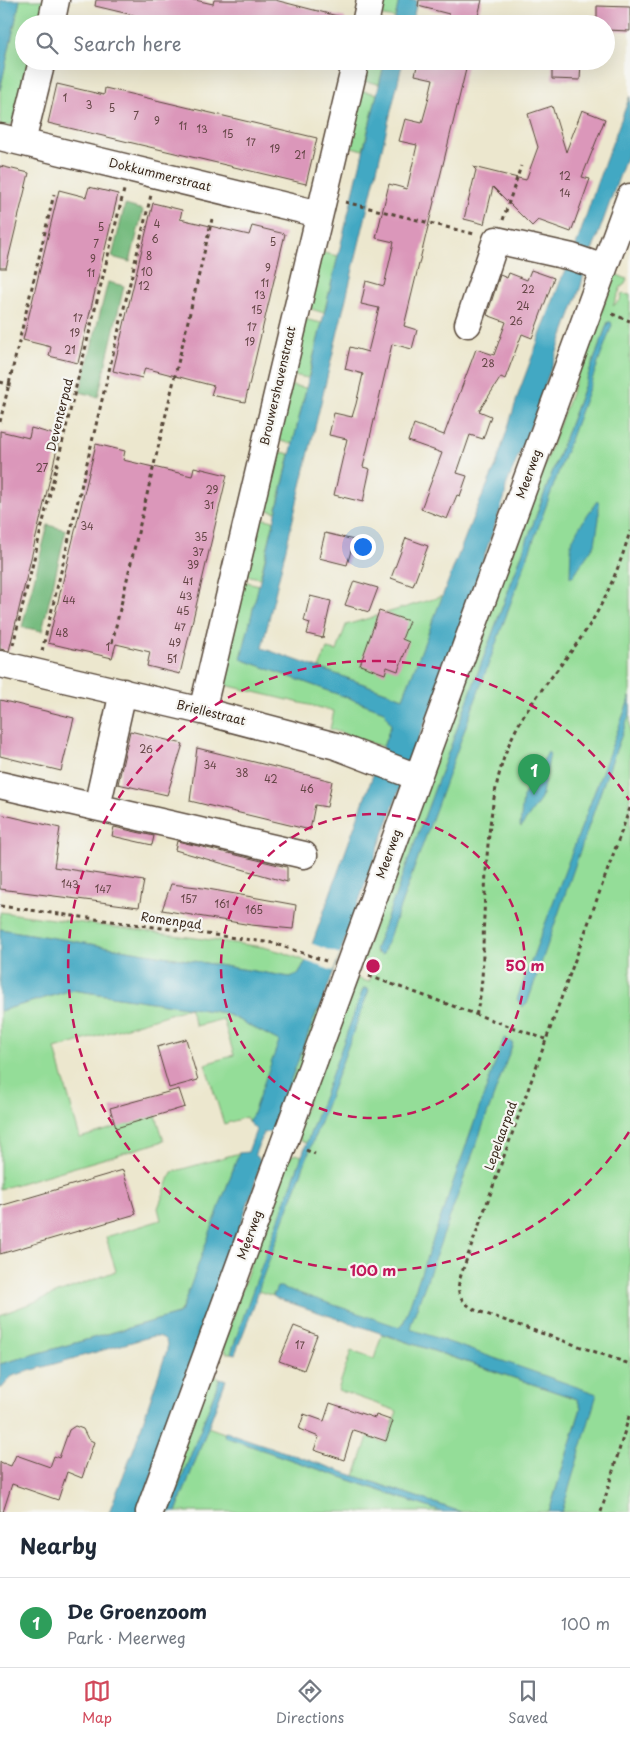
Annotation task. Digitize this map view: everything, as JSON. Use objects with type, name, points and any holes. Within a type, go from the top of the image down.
[{"type":"street","points":[[53,15],[56,0]]},
{"type":"street","points":[[367,15],[370,0]]},
{"type":"street","points":[[11,140],[38,70]]},
{"type":"street","name":"Brouwershavenstraat","points":[[202,710],[329,207],[354,70]]},
{"type":"street","name":"Dokkummerstraat","points":[[11,140],[156,175],[329,207]]},
{"type":"street","name":"Meerweg","points":[[149,1512],[340,966],[413,776],[588,263],[630,198]]},
{"type":"street","points":[[468,324],[496,240],[588,263]]},
{"type":"street","name":"Briellestraat","points":[[4,665],[202,710],[336,746],[413,776]]},
{"type":"street","points":[[96,807],[123,692]]},
{"type":"street","points":[[0,785],[304,855]]},
{"type":"path","points":[[329,207],[379,211],[496,240],[521,166]]},
{"type":"path","name":"Deventerpad","points":[[4,665],[130,168]]},
{"type":"path","points":[[37,672],[156,175]]},
{"type":"path","points":[[0,422],[54,194]]},
{"type":"path","points":[[112,643],[212,219]]},
{"type":"path","points":[[0,382],[15,386]]},
{"type":"path","points":[[476,1015],[482,983],[484,917],[492,811],[502,763],[526,712],[594,616],[618,568],[630,531]]},
{"type":"path","name":"Lepelaarpad","points":[[630,808],[545,1039],[466,1261],[458,1291],[460,1299],[475,1310],[630,1364]]},
{"type":"path","name":"Romenpad","points":[[0,906],[273,943],[545,1039]]},
{"type":"path","points":[[303,1149],[315,1154]]},
{"type":"path","points":[[601,1512],[630,1413]]},
{"type":"green space","points":[[20,0],[50,0],[46,15],[17,15]]},
{"type":"green space","points":[[378,0],[399,0],[396,15],[378,15]]},
{"type":"green space","points":[[15,22],[15,70],[32,70],[15,121],[10,125],[0,126],[0,90]]},
{"type":"green space","points":[[367,70],[383,70],[379,84],[364,81]]},
{"type":"green space","points":[[359,90],[377,94],[363,150],[348,146]]},
{"type":"green space","points":[[125,205],[143,210],[130,262],[112,257]]},
{"type":"green space","points":[[319,252],[338,256],[324,313],[308,308]]},
{"type":"green space","points":[[615,274],[627,279],[621,287],[613,306],[620,300],[622,294],[630,295],[630,1512],[559,1512],[593,1397],[273,1293],[273,1296],[258,1291],[258,1286],[364,988],[307,1143],[301,1141],[296,1131],[356,978],[369,982],[373,972],[360,965]],"holes":[[[608,322],[377,954],[375,950]]]},
{"type":"green space","points":[[108,282],[124,286],[98,397],[80,392]]},
{"type":"green space","points":[[304,319],[322,323],[308,378],[293,375]]},
{"type":"green space","points":[[288,385],[306,388],[293,444],[277,440]]},
{"type":"green space","points":[[273,450],[290,454],[276,512],[260,508]]},
{"type":"green space","points":[[256,517],[274,521],[260,578],[244,575]]},
{"type":"green space","points":[[48,525],[66,530],[42,631],[22,627]]},
{"type":"green space","points":[[243,581],[259,585],[241,659],[384,711],[391,725],[383,747],[330,729],[334,711],[221,684]]},
{"type":"green space","points":[[443,596],[403,698],[319,668],[327,649],[337,651],[346,625]]},
{"type":"green space","points":[[0,912],[263,947],[306,961],[298,974],[290,977],[0,929]]},
{"type":"green space","points":[[72,990],[225,1013],[280,1041],[252,1117],[248,1121],[246,1117],[224,1124],[205,1064],[234,1055],[223,1019],[196,1026],[189,1008],[55,1049],[80,1138],[156,1115],[164,1141],[0,1189],[0,1011]]},
{"type":"green space","points":[[320,1009],[283,1129],[273,1131],[272,1129],[317,1011]]},
{"type":"green space","points":[[239,1153],[185,1303],[178,1314],[0,1364],[0,1315],[116,1271],[106,1237],[161,1220],[158,1208],[172,1172]]},
{"type":"green space","points":[[296,1154],[302,1156],[231,1353],[226,1353],[223,1346],[286,1158]]},
{"type":"green space","points":[[382,1334],[577,1399],[581,1408],[549,1512],[461,1512],[355,1476],[368,1437],[386,1443],[397,1411],[338,1390],[351,1351],[374,1359]]},
{"type":"green space","points":[[216,1376],[220,1378],[169,1512],[157,1512],[201,1391]]},
{"type":"green space","points":[[208,1427],[224,1433],[225,1437],[442,1512],[176,1512]]},
{"type":"water","points":[[0,0],[20,0],[17,15],[15,15],[0,90]]},
{"type":"water","points":[[399,0],[417,0],[414,15],[396,15]]},
{"type":"water","points":[[383,70],[401,70],[262,648],[403,698],[473,517],[495,468],[520,389],[562,277],[570,264],[597,183],[630,96],[630,147],[594,246],[588,257],[581,286],[538,404],[539,406],[506,486],[505,496],[434,702],[414,749],[320,1009],[317,1011],[272,1129],[273,1131],[263,1133],[255,1154],[261,1161],[253,1189],[139,1512],[109,1512],[134,1448],[167,1350],[166,1341],[160,1337],[153,1336],[15,1375],[2,1388],[0,1388],[0,1364],[178,1314],[182,1309],[239,1153],[248,1152],[256,1130],[248,1121],[252,1116],[279,1041],[225,1013],[72,990],[0,1011],[0,929],[290,977],[298,974],[306,961],[391,725],[384,711],[241,659]]},
{"type":"water","points":[[608,322],[611,322],[612,325],[383,954],[380,955],[375,950]]},
{"type":"water","points":[[597,501],[599,503],[599,519],[595,544],[573,576],[570,577],[571,543]]},
{"type":"water","points":[[630,697],[630,713],[527,1004],[522,1007],[517,999]]},
{"type":"water","points":[[548,752],[550,754],[541,799],[521,827],[523,797]]},
{"type":"water","points":[[363,989],[369,990],[261,1282],[254,1306],[235,1354],[231,1353]]},
{"type":"water","points":[[504,1038],[513,1043],[411,1324],[411,1329],[597,1394],[562,1512],[549,1512],[581,1408],[577,1399],[273,1296],[277,1287],[281,1287],[399,1327],[403,1324]]},
{"type":"water","points":[[220,1378],[226,1380],[176,1512],[169,1512]]},
{"type":"water","points":[[226,1432],[461,1512],[442,1512],[225,1437],[224,1433]]},
{"type":"pier","points":[[310,943],[340,954],[333,971],[303,960]]},
{"type":"building","points":[[96,0],[195,0],[213,4],[214,0],[275,0],[333,15],[133,15],[95,6]]},
{"type":"building","points":[[419,0],[482,0],[478,15],[449,15],[418,6]]},
{"type":"building","points":[[597,6],[630,7],[630,31],[615,30],[615,15],[597,15]]},
{"type":"building","points":[[416,70],[466,70],[404,326],[417,330],[412,349],[392,344],[363,467],[370,469],[363,502],[334,495],[347,439],[329,435],[334,413],[352,417],[363,374],[345,369],[350,347],[368,352],[379,308],[361,304],[366,281],[384,286],[394,242],[376,238],[389,184],[407,189],[417,145],[399,141],[405,119],[422,123],[433,79],[415,75]]},
{"type":"building","points":[[552,70],[581,70],[580,80],[552,79]]},
{"type":"building","points":[[57,84],[104,95],[105,88],[317,138],[306,184],[48,123]]},
{"type":"building","points":[[552,106],[566,152],[582,110],[605,119],[582,177],[590,179],[571,232],[538,220],[532,226],[493,187],[484,224],[464,219],[476,170],[473,167],[526,180],[538,147],[528,114]]},
{"type":"building","points":[[0,166],[29,173],[6,268],[0,268]]},
{"type":"building","points":[[89,187],[118,194],[78,363],[49,356],[51,347],[23,340],[59,190],[86,197]]},
{"type":"building","points":[[153,203],[182,210],[180,219],[249,235],[252,226],[285,234],[245,402],[211,395],[214,386],[145,368],[142,378],[113,371]]},
{"type":"building","points":[[531,270],[554,278],[532,338],[522,334],[505,379],[501,377],[479,411],[491,416],[483,439],[470,435],[457,473],[467,476],[460,496],[457,495],[447,519],[421,509],[442,453],[408,441],[414,424],[444,435],[476,349],[494,355],[506,322],[487,315],[500,275],[507,278],[509,273],[527,280]]},
{"type":"building","points":[[31,428],[60,436],[9,651],[0,649],[0,431],[29,438]]},
{"type":"building","points":[[96,444],[125,451],[123,460],[192,476],[194,467],[227,475],[180,674],[147,666],[150,652],[116,644],[112,658],[48,643]]},
{"type":"building","points":[[325,533],[354,540],[347,565],[319,558]]},
{"type":"building","points":[[406,538],[428,546],[413,586],[391,578]]},
{"type":"building","points":[[354,581],[378,588],[369,612],[345,605]]},
{"type":"building","points":[[310,596],[331,601],[323,638],[307,634],[310,623],[304,621]]},
{"type":"building","points":[[379,611],[409,621],[402,639],[409,642],[398,671],[387,667],[385,674],[360,665]]},
{"type":"building","points":[[0,700],[74,718],[61,771],[0,756]]},
{"type":"building","points":[[130,731],[183,744],[167,795],[118,784]]},
{"type":"building","points":[[197,748],[332,781],[327,807],[315,805],[310,830],[190,801]]},
{"type":"building","points":[[0,814],[60,828],[54,867],[144,881],[139,907],[0,889]]},
{"type":"building","points":[[114,827],[154,836],[152,845],[112,836]]},
{"type":"building","points":[[177,841],[287,867],[287,882],[175,850]]},
{"type":"building","points":[[171,884],[296,905],[293,929],[251,925],[162,910]]},
{"type":"building","points":[[186,1039],[198,1080],[169,1088],[157,1047]]},
{"type":"building","points":[[179,1089],[185,1107],[116,1128],[110,1108]]},
{"type":"building","points":[[123,1170],[136,1214],[0,1254],[0,1206]]},
{"type":"building","points":[[294,1326],[317,1335],[304,1370],[279,1361]]},
{"type":"building","points":[[330,1403],[375,1418],[376,1415],[393,1421],[386,1441],[353,1430],[344,1460],[314,1450],[319,1437],[299,1429],[304,1414],[324,1421]]},
{"type":"building","points":[[75,1426],[83,1429],[88,1439],[94,1442],[82,1478],[67,1472],[58,1500],[12,1484],[3,1512],[0,1512],[0,1462],[11,1466],[16,1455],[50,1467],[54,1456],[59,1458],[69,1430]]},
{"type":"place","name":"De Groenzoom","points":[[534,795]]}]
